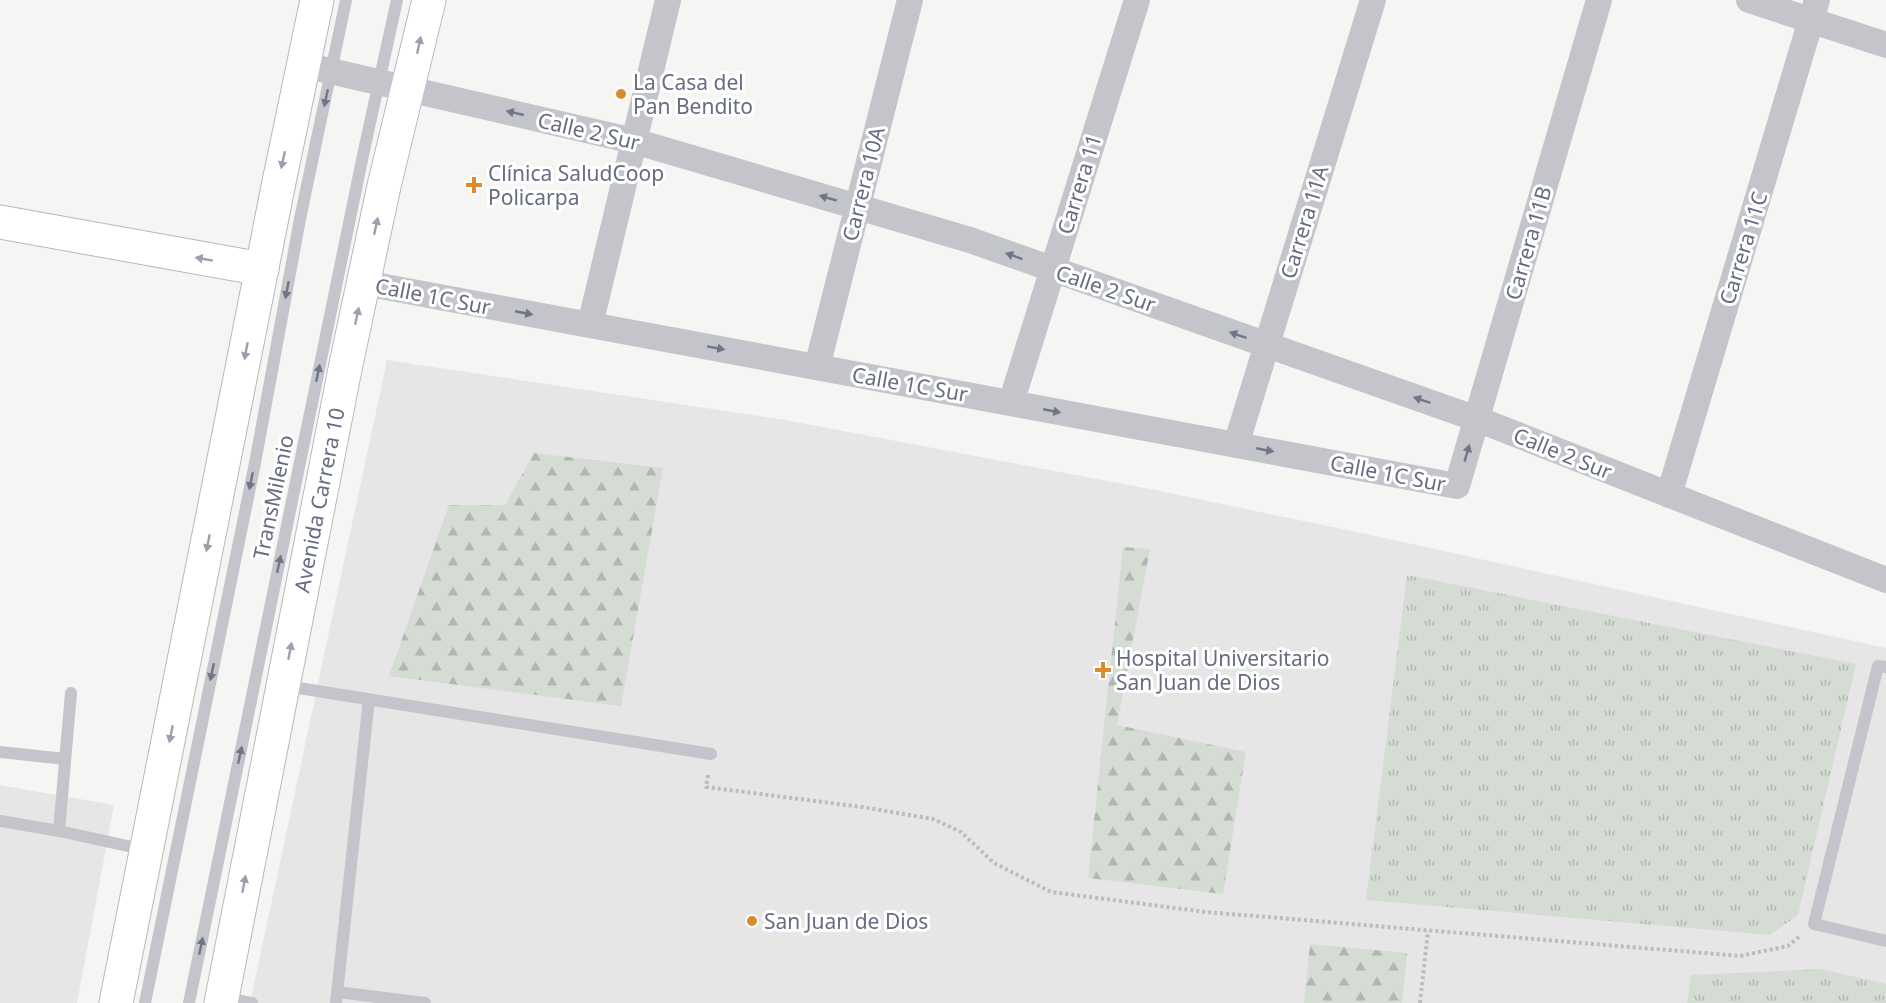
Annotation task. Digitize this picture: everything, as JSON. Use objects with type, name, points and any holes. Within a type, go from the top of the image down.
[{"type":"main road","points":[[116,1003],[262,269],[317,68],[317,0]]},
{"type":"main road","name":"Avenida Carrera 10","points":[[231,1001],[283,686],[345,369],[384,186],[394,85],[429,0]]},
{"type":"main road","points":[[0,222],[262,269]]},
{"type":"street","points":[[590,325],[668,0]]},
{"type":"street","name":"Carrera 10A","points":[[817,367],[910,0]]},
{"type":"street","name":"Carrera 11","points":[[1011,403],[1137,0]]},
{"type":"street","name":"Carrera 11A","points":[[1236,445],[1373,0]]},
{"type":"street","name":"Carrera 11B","points":[[1457,486],[1599,0]]},
{"type":"street","points":[[1749,0],[1814,10],[1886,45]]},
{"type":"street","name":"Carrera 11C","points":[[1669,495],[1814,10]]},
{"type":"street","name":"Calle 2 Sur","points":[[317,68],[634,141],[970,240],[1477,419],[1886,580]]},
{"type":"street","name":"Calle 1C Sur","points":[[364,283],[1457,486]]},
{"type":"lane","name":"TransMilenio","points":[[145,1003],[255,463],[300,219],[317,68],[346,0]]},
{"type":"lane","name":"TransMilenio","points":[[189,1003],[394,85],[397,0]]},
{"type":"lane","points":[[1886,668],[1878,666],[1814,924],[1886,941]]},
{"type":"lane","points":[[283,686],[711,754]]},
{"type":"lane","points":[[59,831],[71,693]]},
{"type":"lane","points":[[369,699],[336,998],[425,1003]]},
{"type":"lane","points":[[0,752],[65,759]]},
{"type":"lane","points":[[0,821],[147,850]]},
{"type":"path","points":[[711,754],[706,787],[862,807],[933,819],[960,832],[994,863],[1051,892],[1206,912],[1740,956],[1788,946],[1814,924]]},
{"type":"path","points":[[1420,1003],[1428,931]]},
{"type":"shaded area","name":"Hospital Universitario San Juan de Dios","points":[[387,360],[785,420],[1155,490],[1886,648],[1886,1003],[250,1003]]},
{"type":"shaded area","points":[[0,785],[114,805],[77,1003],[0,1003]]},
{"type":"green space","points":[[534,453],[663,468],[621,706],[389,676],[449,505],[505,505]]},
{"type":"green space","points":[[1123,547],[1150,549],[1117,725],[1246,752],[1223,894],[1088,878]]},
{"type":"green space","points":[[1407,575],[1856,664],[1798,915],[1770,935],[1366,900]]},
{"type":"green space","points":[[1310,944],[1407,953],[1402,1003],[1304,1003]]},
{"type":"green space","points":[[1821,969],[1886,984],[1886,1003],[1687,1003],[1691,975]]},
{"type":"place","name":"La Casa del Pan Bendito","points":[[621,94]]},
{"type":"place","name":"Clínica SaludCoop Policarpa","points":[[474,185]]},
{"type":"place","name":"Hospital Universitario San Juan de Dios","points":[[1103,670]]},
{"type":"place","name":"San Juan de Dios","points":[[752,921]]}]
